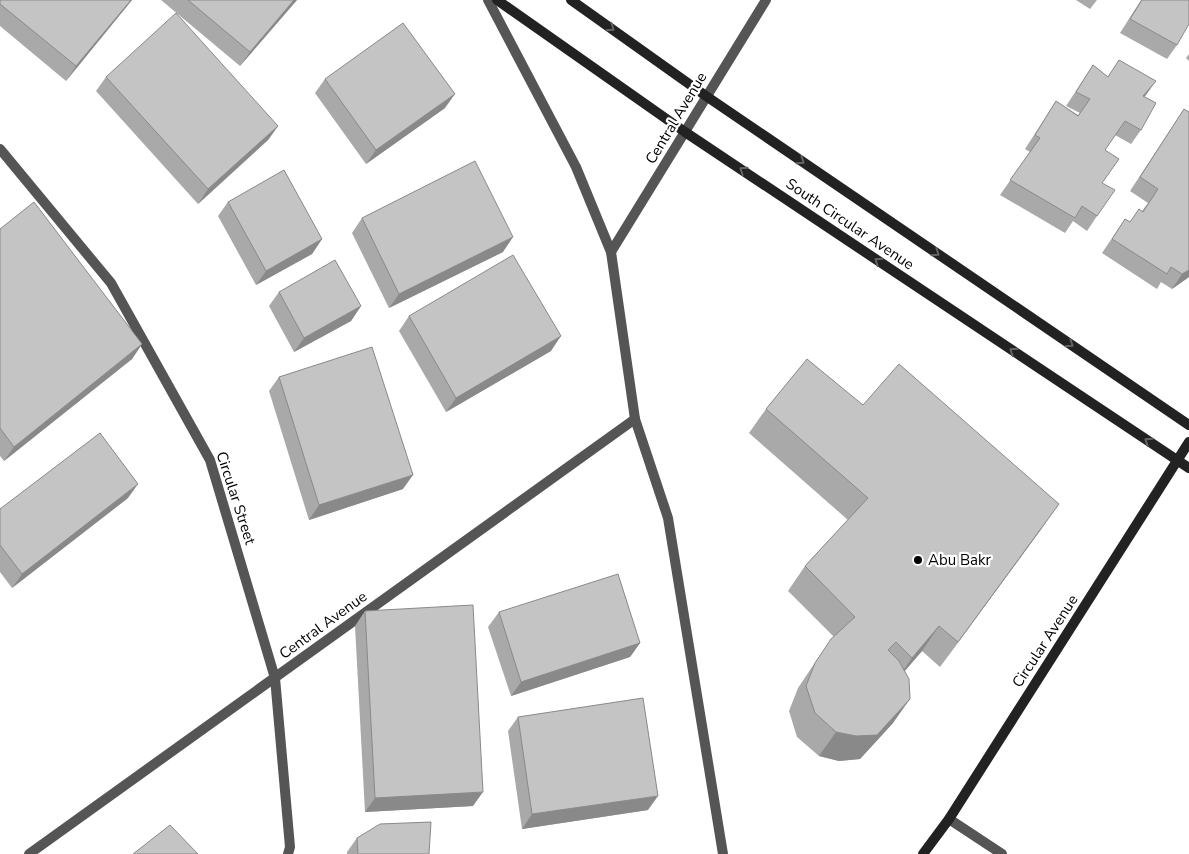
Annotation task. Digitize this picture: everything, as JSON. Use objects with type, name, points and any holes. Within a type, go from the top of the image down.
[{"type":"main road","name":"South Circular Avenue","points":[[497,0],[685,132],[1189,468]]},
{"type":"main road","name":"South Circular Avenue","points":[[571,0],[706,96],[1189,425]]},
{"type":"main road","name":"Circular Avenue","points":[[923,854],[949,819],[1189,442]]},
{"type":"street","points":[[488,0],[576,166],[611,252],[635,419],[668,518],[723,854]]},
{"type":"street","name":"Central Avenue","points":[[611,252],[766,0]]},
{"type":"street","name":"Circular Street","points":[[0,149],[111,283],[210,460],[275,678],[290,847],[288,854]]},
{"type":"street","name":"Central Avenue","points":[[29,854],[635,419]]},
{"type":"street","points":[[949,819],[1002,854]]},
{"type":"building","points":[[0,0],[131,0],[76,66],[0,4]]},
{"type":"building","points":[[188,0],[294,0],[250,52]]},
{"type":"building","points":[[1142,0],[1189,0],[1189,24],[1177,45],[1130,19]]},
{"type":"building","points":[[176,13],[278,126],[208,189],[106,77]]},
{"type":"building","points":[[403,23],[455,94],[376,150],[325,79]]},
{"type":"building","points":[[1119,60],[1156,81],[1143,96],[1156,103],[1141,130],[1125,121],[1105,150],[1119,159],[1102,183],[1115,190],[1097,216],[1082,206],[1075,218],[1010,180],[1040,138],[1035,135],[1056,101],[1078,116],[1090,99],[1076,92],[1093,65],[1108,77]]},
{"type":"building","points":[[1184,109],[1189,112],[1189,270],[1182,274],[1171,267],[1167,274],[1112,239],[1125,219],[1130,222],[1139,209],[1143,212],[1158,189],[1140,177]]},
{"type":"building","points":[[475,161],[513,237],[399,294],[362,218]]},
{"type":"building","points":[[284,170],[322,239],[266,271],[228,202]]},
{"type":"building","points":[[34,202],[142,344],[14,447],[0,428],[0,229]]},
{"type":"building","points":[[513,255],[561,336],[456,398],[409,316]]},
{"type":"building","points":[[335,260],[361,306],[304,338],[279,292]]},
{"type":"building","points":[[372,347],[413,475],[319,505],[279,377]]},
{"type":"building","name":"Abu Bakr","points":[[807,359],[863,405],[899,364],[1059,504],[958,642],[939,626],[912,658],[896,642],[888,650],[899,661],[909,679],[910,699],[877,735],[856,736],[836,732],[815,713],[806,686],[815,663],[831,639],[855,617],[805,566],[868,498],[766,409]]},
{"type":"building","points":[[100,433],[138,484],[22,574],[0,545],[0,509]]},
{"type":"building","points":[[618,574],[640,643],[521,682],[499,612]]},
{"type":"building","points":[[473,605],[483,792],[375,798],[365,611]]},
{"type":"building","points":[[643,698],[658,796],[532,814],[518,717]]},
{"type":"building","points":[[431,822],[429,854],[358,854],[357,838],[380,824]]},
{"type":"building","points":[[170,825],[198,854],[133,854]]},
{"type":"place","name":"Abu Bakr","points":[[918,560]]}]
